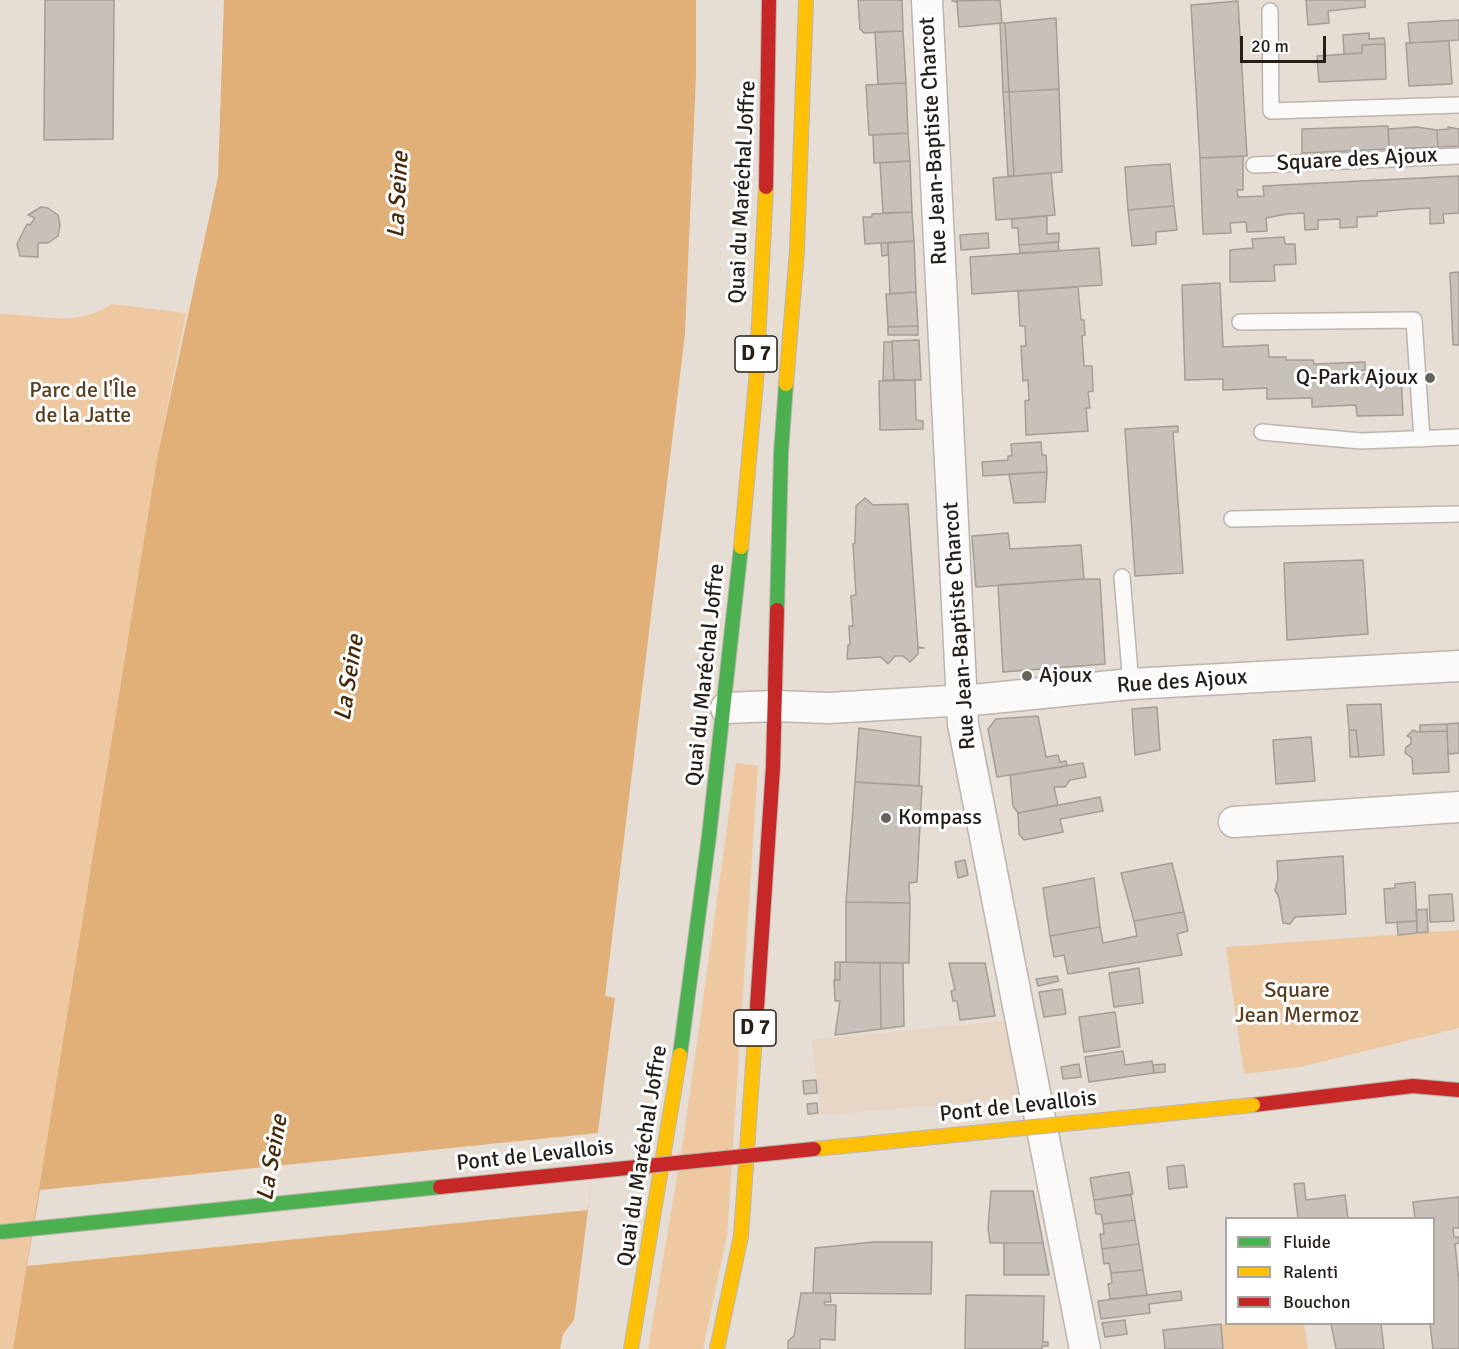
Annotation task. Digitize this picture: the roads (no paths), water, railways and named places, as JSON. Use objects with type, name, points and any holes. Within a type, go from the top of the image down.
[{"type":"main road","name":"Quai du Maréchal Joffre","points":[[631,1349],[652,1243],[688,1010],[726,708],[747,487],[762,252],[770,80],[770,0]]},
{"type":"main road","name":"D 7","points":[[717,1349],[741,1236],[775,706],[781,453],[797,250],[806,0]]},
{"type":"main road","points":[[1413,1086],[1440,1073]]},
{"type":"main road","points":[[1413,1086],[1459,1090]]},
{"type":"main road","name":"Pont de Levallois","points":[[0,1232],[1253,1105],[1413,1086]]},
{"type":"street","name":"Rue Jean-Baptiste Charcot","points":[[927,0],[961,700],[965,735],[1085,1349]]},
{"type":"street","name":"Rue des Ajoux","points":[[726,708],[775,706],[829,708],[961,700],[1131,684],[1459,666]]},
{"type":"street","points":[[1234,822],[1459,807]]},
{"type":"lane","points":[[1270,10],[1271,111],[1459,105]]},
{"type":"lane","name":"Square des Ajoux","points":[[1254,165],[1459,156]]},
{"type":"lane","points":[[1240,322],[1414,320],[1422,439]]},
{"type":"lane","points":[[1262,432],[1361,441],[1459,437]]},
{"type":"lane","points":[[1232,519],[1459,514]]},
{"type":"lane","points":[[1122,577],[1131,684]]},
{"type":"water","name":"La Seine","points":[[224,0],[696,0],[696,75],[685,334],[605,996],[615,998],[574,1320],[563,1334],[560,1349],[13,1349],[158,453],[218,177]]},
{"type":"place","name":"Q-Park Ajoux","points":[[1430,378]]},
{"type":"place","name":"Ajoux","points":[[1027,676]]},
{"type":"place","name":"Kompass","points":[[886,818]]},
{"type":"park label","name":"Parc de l'Île de la Jatte","points":[[83,404]]},
{"type":"park label","name":"Square Jean Mermoz","points":[[1297,1004]]}]
